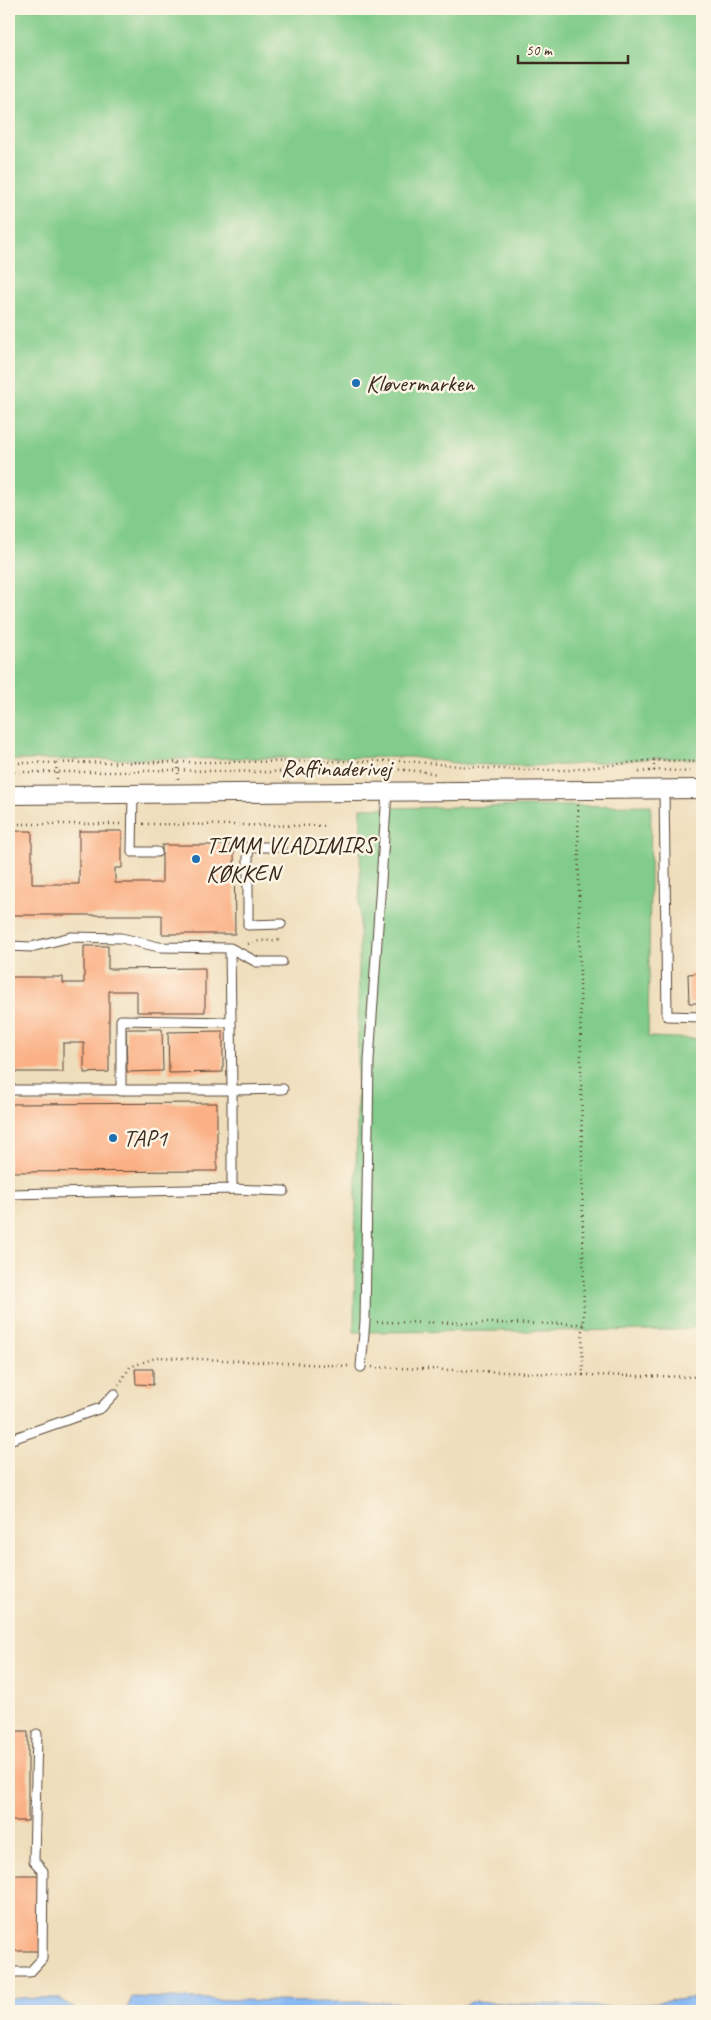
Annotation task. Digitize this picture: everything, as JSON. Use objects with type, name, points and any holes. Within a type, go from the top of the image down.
[{"type":"street","name":"Raffinaderivej","points":[[9,795],[702,789]]},
{"type":"lane","points":[[664,790],[667,1016],[702,1017]]},
{"type":"lane","points":[[361,1367],[365,1321],[370,1061],[387,792]]},
{"type":"lane","points":[[133,794],[132,852],[157,852]]},
{"type":"lane","points":[[281,847],[249,848],[248,924],[281,924]]},
{"type":"lane","points":[[9,946],[31,947],[71,937],[121,938],[159,947],[230,948],[257,962],[282,962]]},
{"type":"lane","points":[[230,948],[232,1189]]},
{"type":"lane","points":[[121,1091],[121,1020],[231,1022]]},
{"type":"lane","points":[[9,1090],[283,1089]]},
{"type":"lane","points":[[9,1194],[232,1189],[284,1191]]},
{"type":"lane","points":[[9,1440],[101,1408],[114,1394]]},
{"type":"lane","points":[[9,1972],[30,1972],[42,1959],[43,1872],[34,1862],[37,1734]]},
{"type":"path","points":[[654,760],[654,770]]},
{"type":"path","points":[[9,763],[406,761],[481,768],[569,770],[654,760],[702,762]]},
{"type":"path","points":[[178,761],[178,770]]},
{"type":"path","points":[[676,761],[676,770]]},
{"type":"path","points":[[56,763],[57,772]]},
{"type":"path","points":[[9,772],[178,770],[267,772],[390,769],[440,774]]},
{"type":"path","points":[[637,772],[654,770],[697,772]]},
{"type":"path","points":[[576,790],[579,821],[583,1375]]},
{"type":"path","points":[[9,824],[327,826]]},
{"type":"path","points":[[230,948],[259,941],[282,940]]},
{"type":"path","points":[[365,1321],[584,1324]]},
{"type":"path","points":[[114,1394],[130,1367],[158,1357],[361,1367],[702,1377]]},
{"type":"green space","name":"Kløvermarken","points":[[9,9],[702,9],[702,759],[653,758],[568,765],[521,766],[463,764],[410,757],[9,760]]},
{"type":"green space","points":[[651,805],[648,1037],[702,1039],[702,1325],[684,1330],[354,1332],[361,808]]},
{"type":"water","points":[[132,1997],[311,2002],[396,2002],[407,2006],[411,2011],[126,2011]]},
{"type":"water","points":[[702,1997],[702,2011],[457,2011],[470,2002],[615,2007]]},
{"type":"water","points":[[9,1998],[60,1999],[78,2011],[9,2011]]},
{"type":"building","points":[[9,831],[32,831],[32,884],[79,884],[79,831],[122,831],[122,868],[115,868],[115,883],[162,883],[162,845],[234,845],[235,934],[162,934],[162,915],[9,915]]},
{"type":"building","points":[[84,946],[108,946],[108,969],[205,968],[205,1012],[137,1012],[137,991],[109,991],[109,1072],[84,1073],[84,1043],[63,1043],[63,1072],[9,1072],[9,977],[63,977],[63,983],[84,983]]},
{"type":"building","points":[[702,973],[702,1003],[689,1003],[688,974]]},
{"type":"building","points":[[126,1029],[162,1029],[163,1071],[127,1072]]},
{"type":"building","points":[[223,1031],[223,1072],[169,1073],[168,1032]]},
{"type":"building","name":"TAP1","points":[[217,1103],[217,1171],[9,1172],[9,1104]]},
{"type":"building","points":[[135,1369],[153,1369],[153,1385],[136,1384]]},
{"type":"building","points":[[9,1731],[28,1731],[28,1821],[9,1821]]},
{"type":"building","points":[[9,1875],[40,1875],[40,1951],[9,1951]]},
{"type":"place","name":"Kløvermarken","points":[[356,383]]},
{"type":"place","name":"TIMM VLADIMIRS KØKKEN","points":[[196,859]]},
{"type":"place","name":"TAP1","points":[[113,1138]]}]
